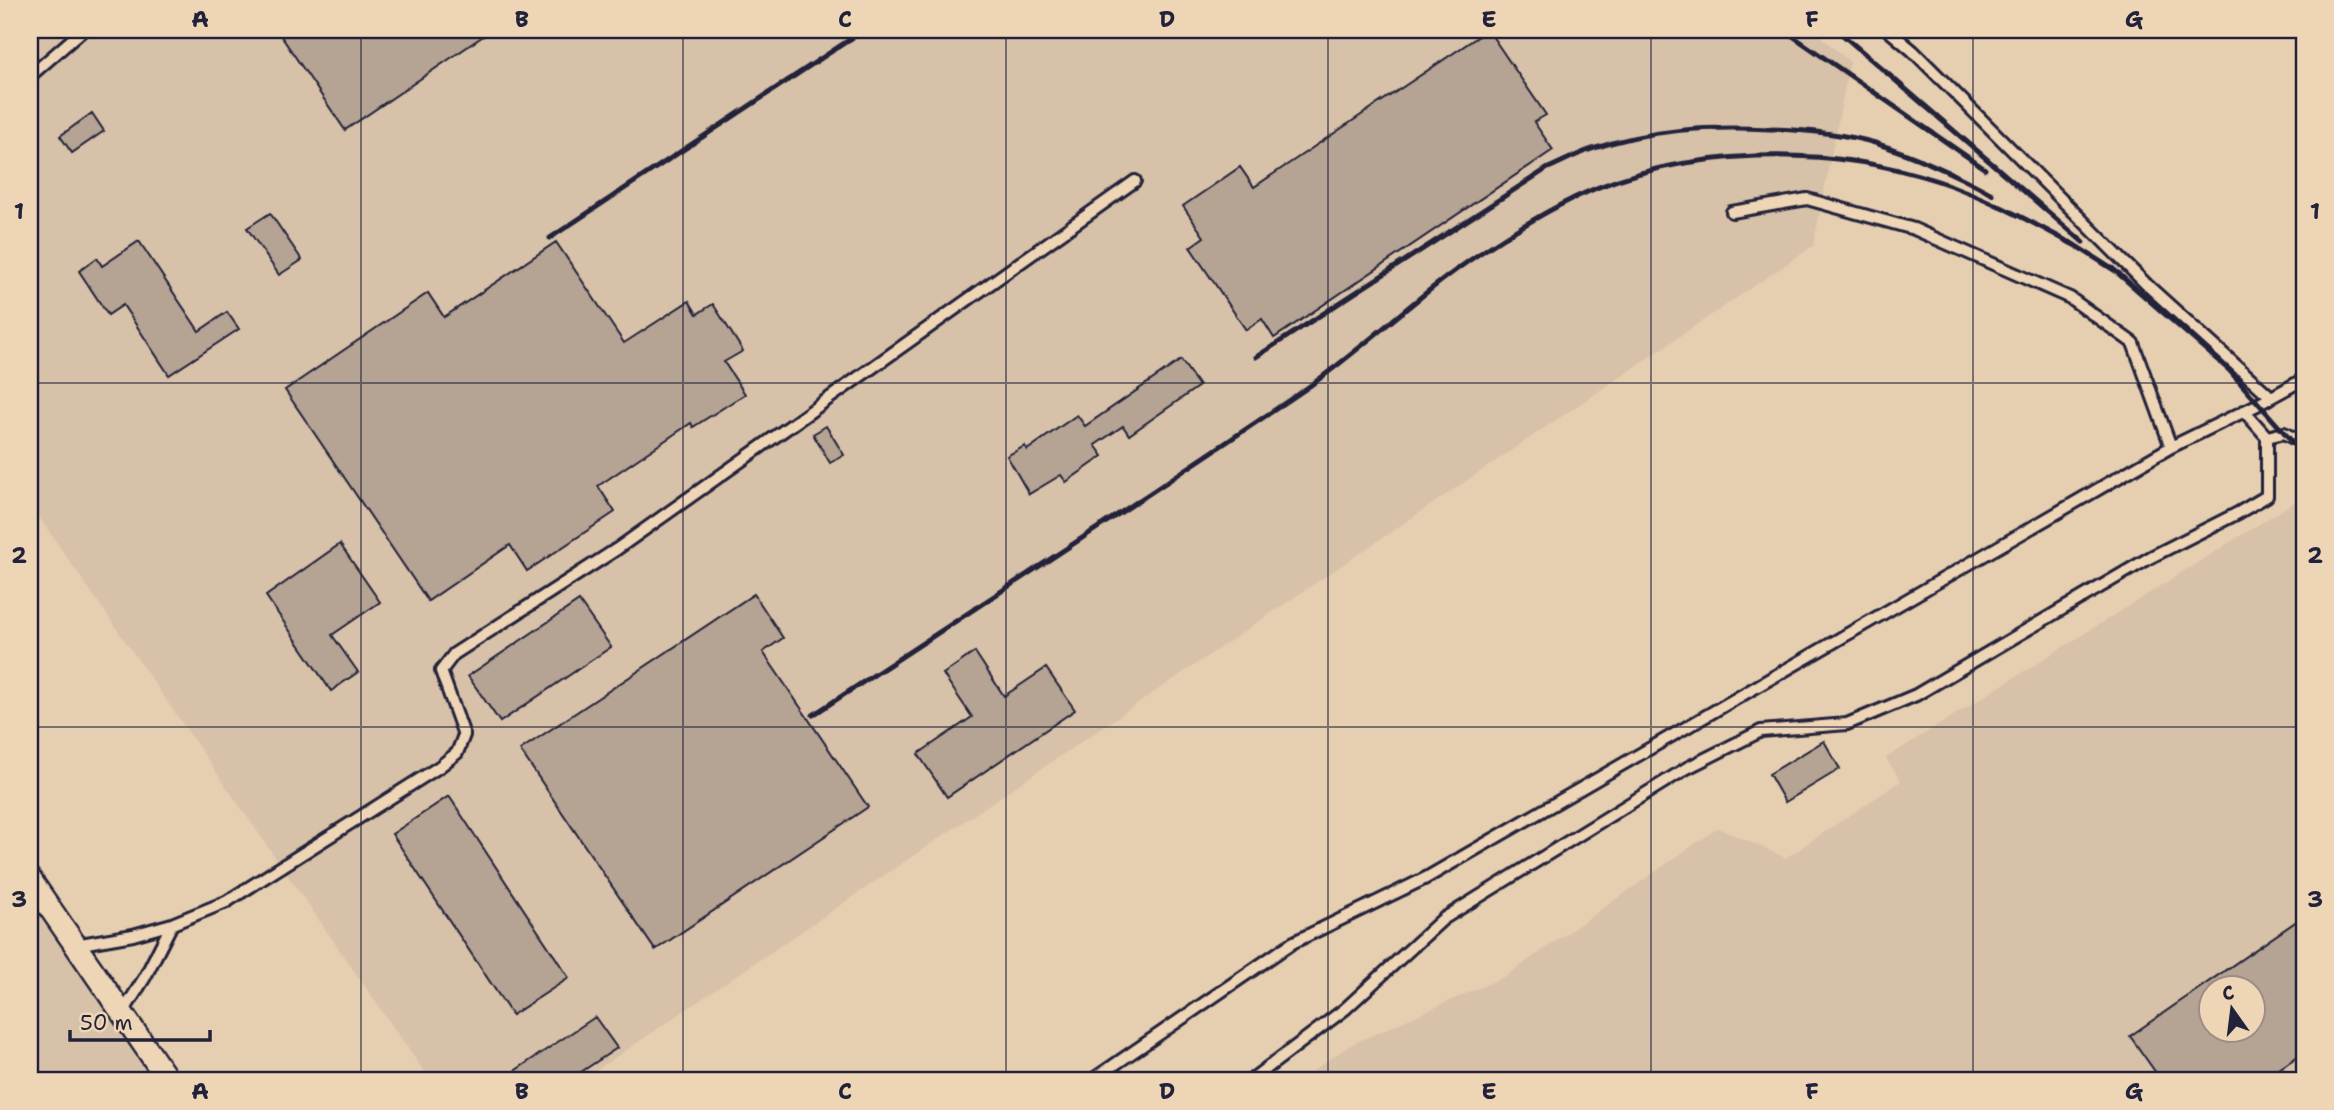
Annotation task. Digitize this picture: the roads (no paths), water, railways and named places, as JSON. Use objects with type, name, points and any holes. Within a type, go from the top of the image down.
[{"type":"street","points":[[30,879],[168,1080]]},
{"type":"lane","points":[[30,76],[83,30]]},
{"type":"lane","points":[[1888,30],[1913,51],[2147,285],[2272,397]]},
{"type":"lane","points":[[75,945],[133,935],[172,924],[226,902],[439,767],[457,754],[464,735],[441,671],[454,654],[617,549],[1135,181]]},
{"type":"lane","points":[[1732,212],[1807,199],[1914,229],[2070,298],[2133,343],[2171,447]]},
{"type":"lane","points":[[1092,1080],[1292,943],[1426,878],[2171,447],[2304,379]]},
{"type":"lane","points":[[1251,1080],[1345,1009],[1443,919],[1687,768],[1761,731],[1847,724],[1916,695],[2140,564],[2267,496],[2267,437],[2244,411]]},
{"type":"lane","points":[[2267,437],[2284,433],[2304,444]]},
{"type":"lane","points":[[122,1014],[145,977],[172,924]]},
{"type":"railway","points":[[550,238],[864,30]]},
{"type":"railway","points":[[1784,30],[1985,169]]},
{"type":"railway","points":[[1837,30],[2083,242]]},
{"type":"railway","points":[[1256,357],[1548,168],[1592,149],[1636,137],[1680,130],[1724,128],[1836,134],[1875,143],[1905,154],[1992,194]]},
{"type":"railway","points":[[813,715],[1304,390],[1436,285],[1482,252],[1576,197],[1618,180],[1662,168],[1708,160],[1756,156],[1803,156],[1850,161],[1895,169],[1956,187],[2008,210],[2076,246]]},
{"type":"railway","points":[[2070,242],[2120,274]]},
{"type":"railway","points":[[2112,268],[2229,370],[2304,455]]}]
